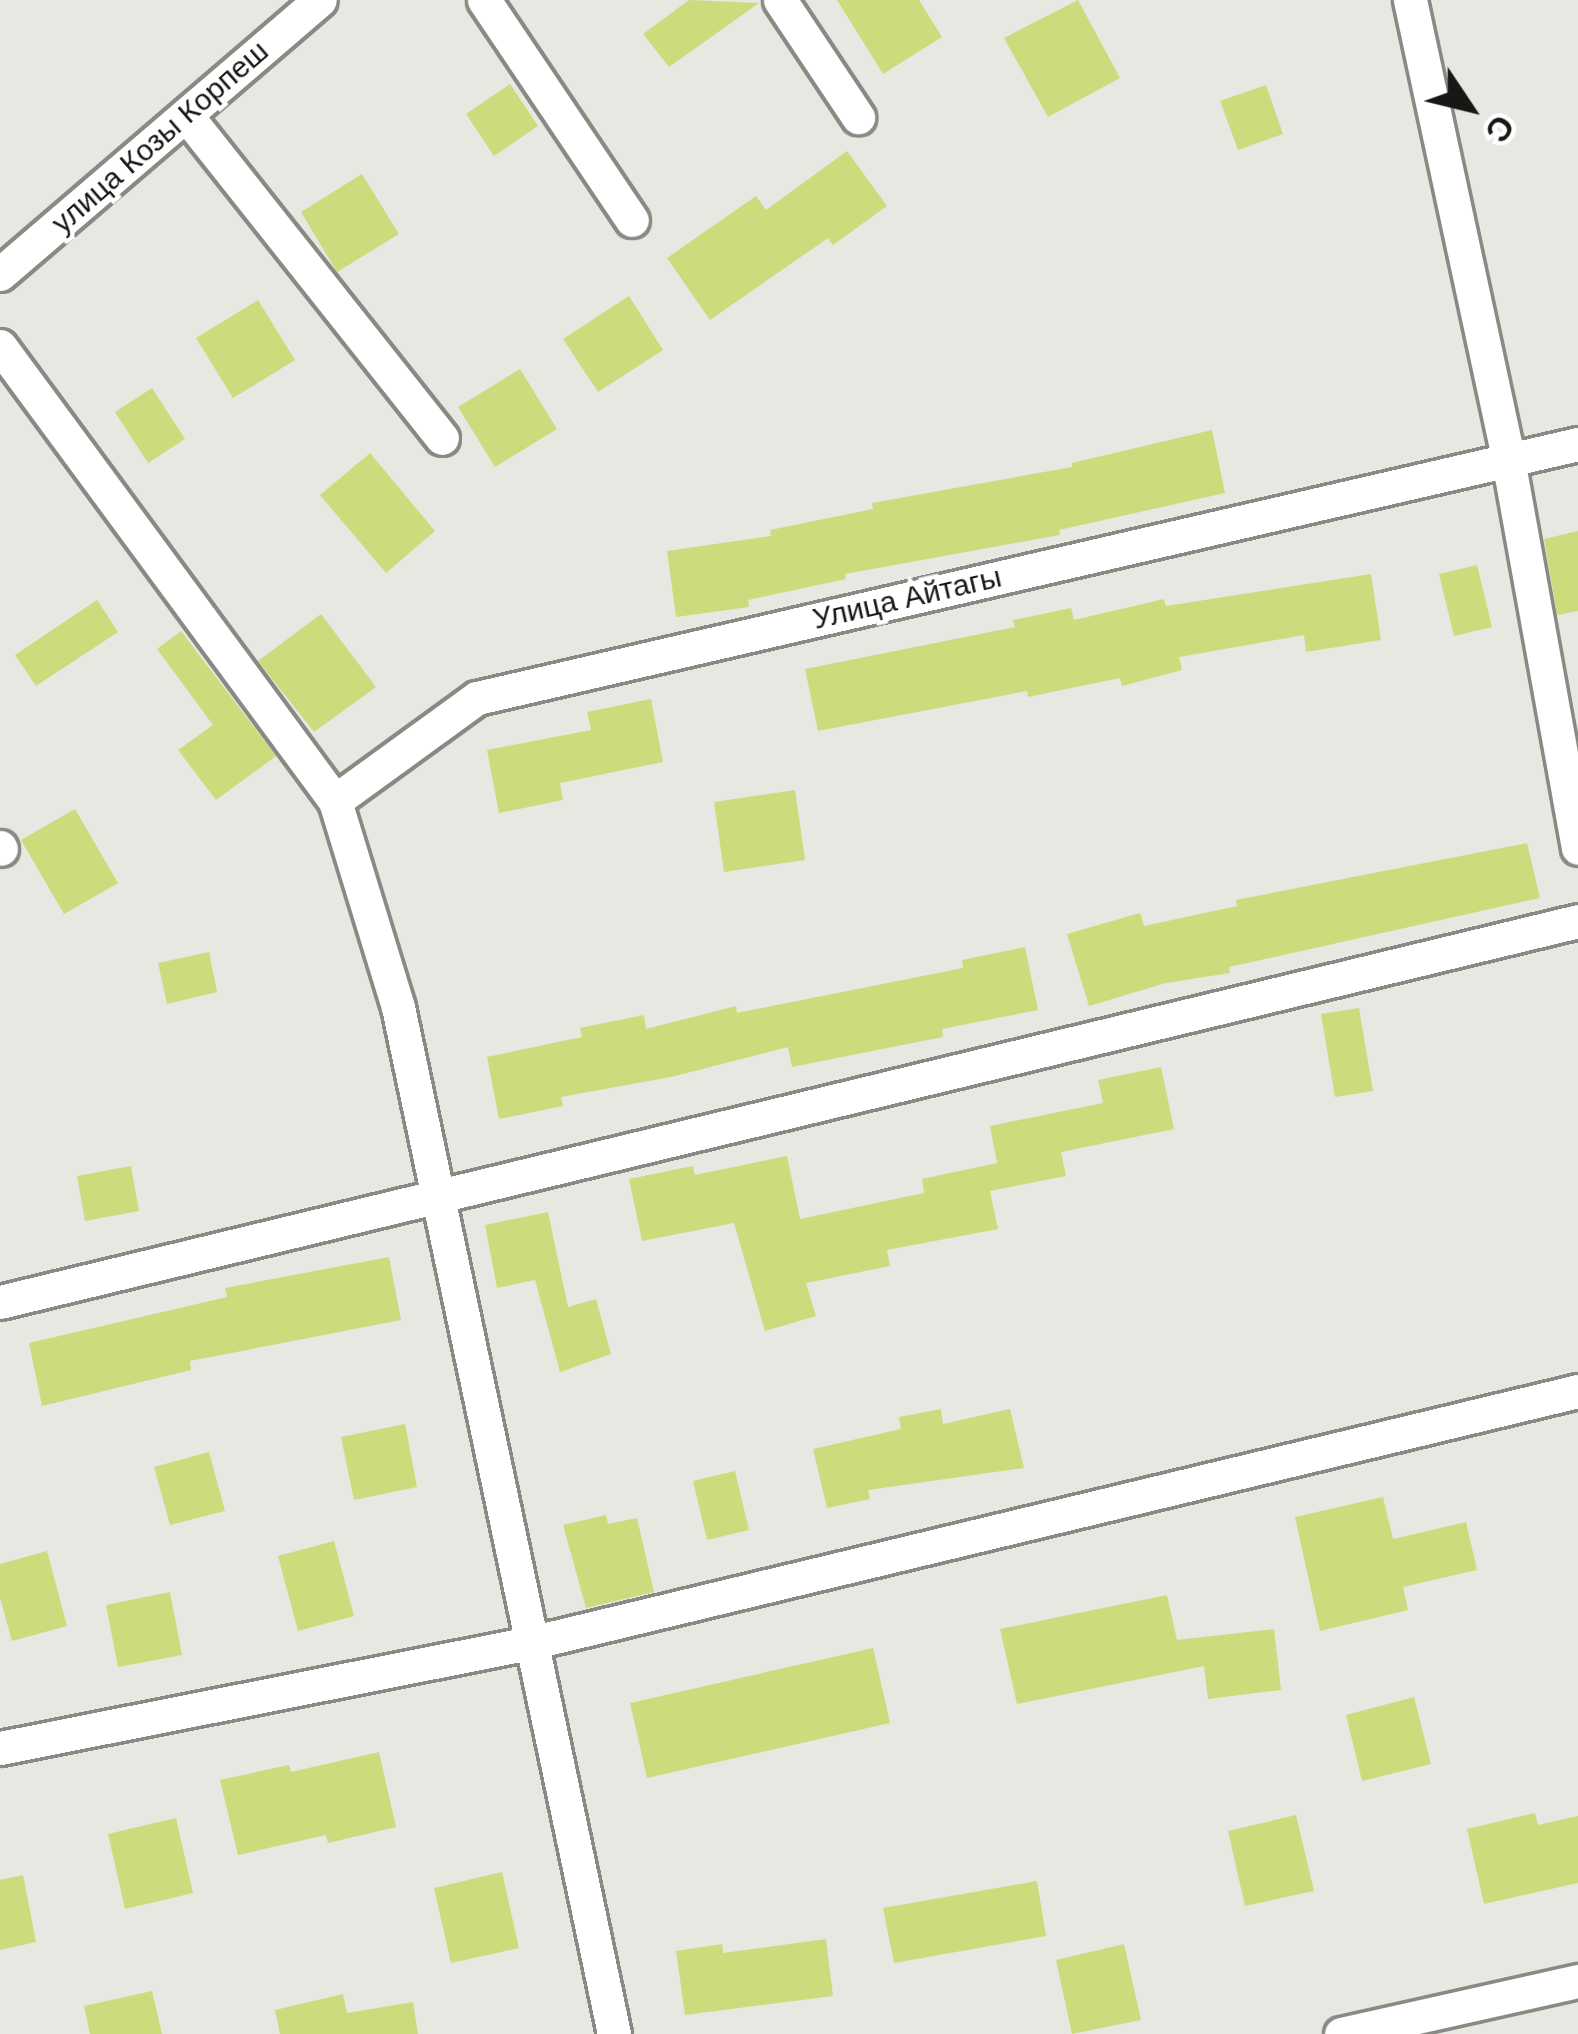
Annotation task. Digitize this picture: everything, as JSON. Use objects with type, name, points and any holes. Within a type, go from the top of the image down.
[{"type":"street","name":"улица Козы Корпеш","points":[[0,274],[320,0]]},
{"type":"street","points":[[484,0],[632,220]]},
{"type":"street","points":[[780,0],[858,117]]},
{"type":"street","points":[[1410,0],[1508,459],[1578,848]]},
{"type":"street","points":[[186,115],[442,438]]},
{"type":"street","points":[[0,346],[334,801],[398,1007],[614,2034]]},
{"type":"street","name":"Улица Айтагы","points":[[334,801],[477,698],[1578,444]]},
{"type":"street","points":[[0,1302],[1578,921]]},
{"type":"street","points":[[0,1748],[530,1642],[1578,1391]]},
{"type":"street","points":[[1342,2034],[1578,1981]]},
{"type":"building","points":[[689,0],[759,3],[669,67],[643,34]]},
{"type":"building","points":[[837,0],[919,0],[942,37],[883,74]]},
{"type":"building","points":[[1078,0],[1120,78],[1048,117],[1004,38]]},
{"type":"building","points":[[510,84],[538,126],[494,156],[466,114]]},
{"type":"building","points":[[1266,85],[1283,134],[1238,150],[1220,101]]},
{"type":"building","points":[[847,151],[887,206],[833,245],[828,238],[710,320],[667,258],[756,196],[766,210]]},
{"type":"building","points":[[362,174],[399,234],[337,272],[301,212]]},
{"type":"building","points":[[629,296],[663,350],[598,392],[563,339]]},
{"type":"building","points":[[258,300],[295,360],[233,398],[196,338]]},
{"type":"building","points":[[520,369],[557,429],[495,467],[458,407]]},
{"type":"building","points":[[152,388],[185,439],[148,463],[115,412]]},
{"type":"building","points":[[1212,430],[1225,493],[1059,530],[1060,535],[845,574],[846,579],[748,600],[749,607],[676,617],[667,551],[771,536],[770,530],[873,509],[872,503],[1072,467],[1072,463]]},
{"type":"building","points":[[370,453],[435,531],[386,573],[320,495]]},
{"type":"building","points":[[1578,531],[1578,611],[1557,615],[1544,539]]},
{"type":"building","points":[[1477,565],[1492,627],[1454,636],[1439,574]]},
{"type":"building","points":[[1371,574],[1381,640],[1306,652],[1304,635],[1179,657],[1182,670],[1122,686],[1120,678],[1028,697],[1027,691],[818,731],[805,669],[1015,627],[1013,620],[1071,608],[1074,620],[1164,599],[1166,606]]},
{"type":"building","points":[[97,600],[118,632],[36,686],[15,655]]},
{"type":"building","points":[[321,614],[376,687],[314,732],[258,661]]},
{"type":"building","points":[[181,631],[276,756],[216,800],[178,750],[213,725],[157,649]]},
{"type":"building","points":[[651,699],[663,762],[560,783],[563,800],[499,813],[487,750],[591,730],[587,712]]},
{"type":"building","points":[[795,790],[805,860],[724,872],[714,802]]},
{"type":"building","points":[[75,809],[118,883],[64,914],[21,840]]},
{"type":"building","points":[[1527,843],[1540,898],[1229,967],[1230,973],[1166,983],[1089,1006],[1067,934],[1140,913],[1144,926],[1237,906],[1236,900]]},
{"type":"building","points":[[1025,947],[1038,1010],[942,1029],[943,1037],[792,1067],[788,1047],[671,1077],[561,1097],[563,1106],[499,1119],[487,1057],[582,1037],[580,1028],[644,1015],[646,1029],[736,1006],[737,1013],[963,968],[962,960]]},
{"type":"building","points":[[209,952],[217,992],[167,1004],[158,963]]},
{"type":"building","points":[[1359,1008],[1373,1091],[1335,1097],[1321,1014]]},
{"type":"building","points":[[1161,1067],[1174,1129],[1061,1152],[1066,1176],[990,1191],[998,1229],[887,1250],[890,1266],[806,1283],[816,1316],[765,1331],[734,1223],[642,1241],[629,1179],[693,1166],[695,1175],[787,1156],[800,1219],[924,1193],[922,1179],[997,1163],[990,1126],[1103,1103],[1098,1080]]},
{"type":"building","points":[[131,1166],[139,1211],[85,1221],[77,1176]]},
{"type":"building","points":[[548,1212],[568,1307],[596,1299],[611,1354],[560,1372],[535,1280],[497,1288],[485,1225]]},
{"type":"building","points":[[389,1257],[401,1320],[190,1361],[191,1370],[42,1406],[29,1343],[227,1297],[225,1288]]},
{"type":"building","points":[[941,1409],[943,1424],[1010,1409],[1024,1468],[868,1490],[870,1499],[827,1508],[813,1449],[901,1429],[899,1417]]},
{"type":"building","points":[[405,1424],[417,1487],[354,1500],[341,1437]]},
{"type":"building","points":[[209,1452],[225,1511],[170,1525],[154,1467]]},
{"type":"building","points":[[735,1471],[749,1530],[707,1540],[693,1481]]},
{"type":"building","points":[[1383,1497],[1393,1539],[1466,1522],[1477,1570],[1403,1587],[1408,1610],[1320,1631],[1295,1517]]},
{"type":"building","points":[[606,1515],[608,1524],[637,1518],[654,1592],[586,1608],[563,1525]]},
{"type":"building","points":[[334,1541],[354,1616],[298,1631],[278,1556]]},
{"type":"building","points":[[47,1551],[67,1626],[12,1641],[0,1598],[0,1564]]},
{"type":"building","points":[[170,1592],[182,1655],[118,1667],[106,1605]]},
{"type":"building","points":[[1167,1595],[1177,1640],[1274,1629],[1281,1690],[1208,1699],[1204,1666],[1017,1704],[1000,1629]]},
{"type":"building","points":[[873,1648],[890,1723],[647,1778],[630,1703]]},
{"type":"building","points":[[1414,1697],[1431,1764],[1362,1781],[1346,1715]]},
{"type":"building","points":[[379,1752],[396,1827],[328,1843],[326,1835],[238,1855],[220,1780],[289,1765],[291,1772]]},
{"type":"building","points":[[1535,1813],[1538,1825],[1578,1816],[1578,1883],[1484,1904],[1467,1829]]},
{"type":"building","points":[[1296,1815],[1314,1891],[1245,1906],[1228,1831]]},
{"type":"building","points":[[176,1818],[193,1893],[125,1909],[108,1834]]},
{"type":"building","points":[[502,1872],[519,1948],[451,1963],[434,1888]]},
{"type":"building","points":[[23,1875],[36,1942],[0,1950],[0,1880]]},
{"type":"building","points":[[1037,1881],[1046,1936],[894,1963],[883,1908]]},
{"type":"building","points":[[826,1939],[833,1996],[685,2015],[676,1951],[722,1944],[723,1953]]},
{"type":"building","points":[[1124,1944],[1141,2020],[1072,2034],[1056,1960]]},
{"type":"building","points":[[152,1991],[162,2034],[90,2034],[84,2006]]},
{"type":"building","points":[[343,1994],[347,2013],[413,2002],[418,2034],[280,2034],[275,2010]]}]
